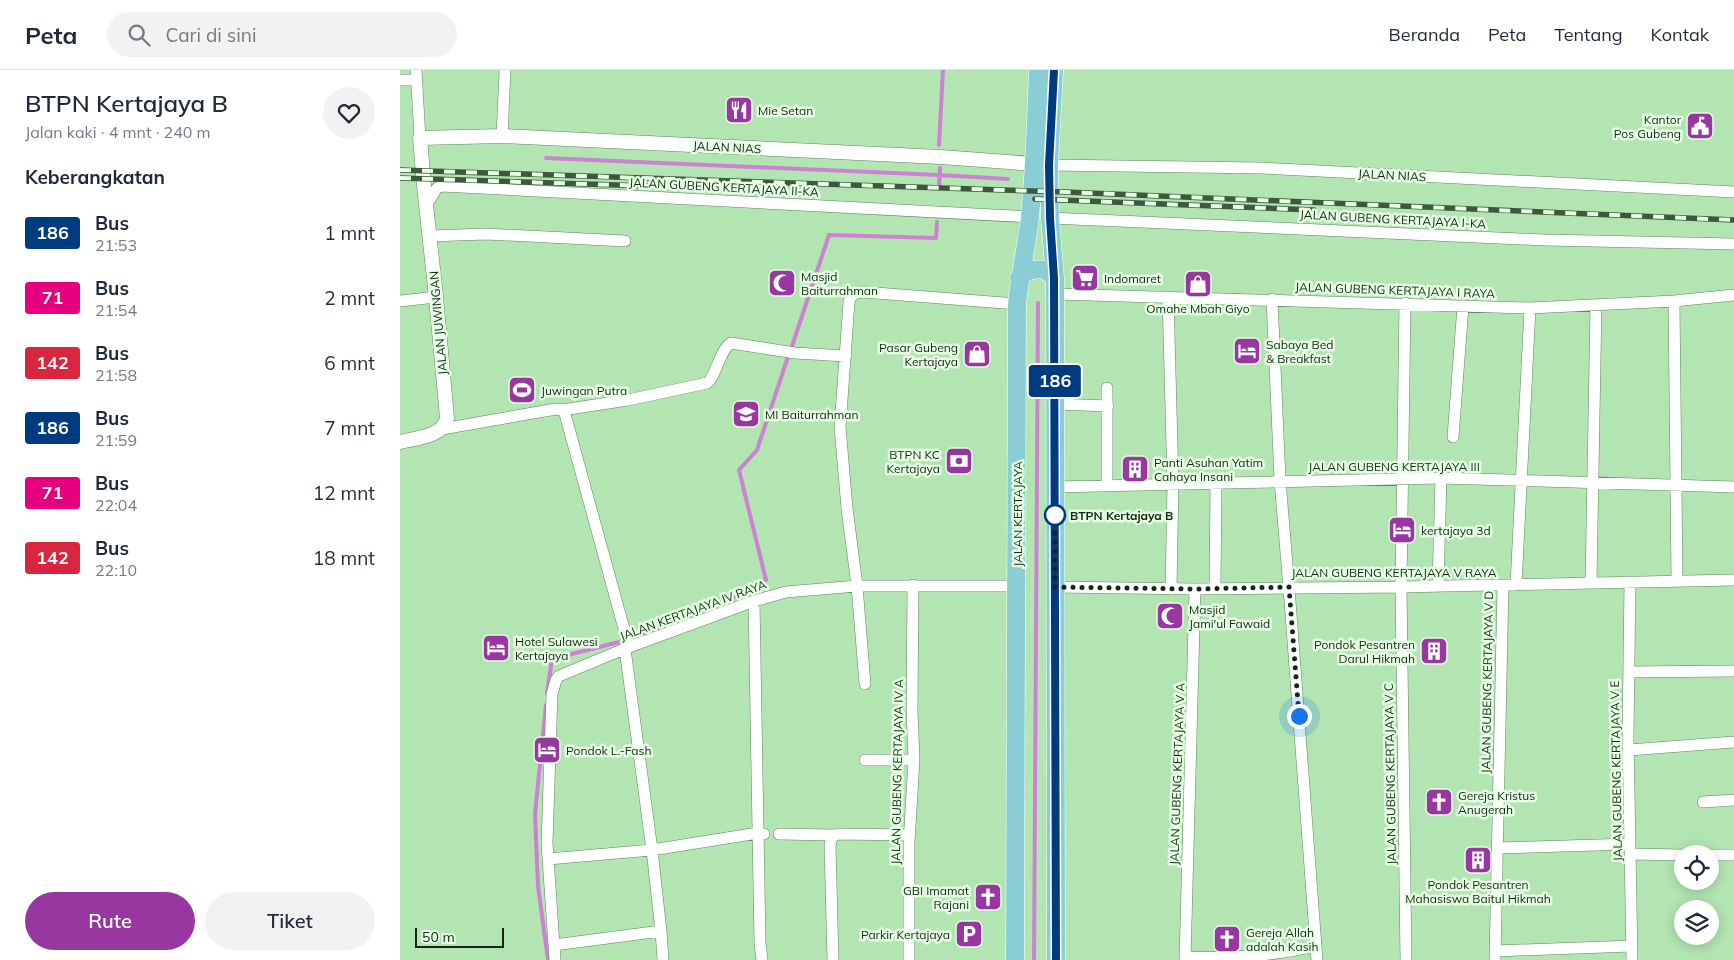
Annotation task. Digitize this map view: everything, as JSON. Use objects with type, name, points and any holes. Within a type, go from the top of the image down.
[{"type":"main road","name":"JALAN KERTAJAYA","points":[[1038,70],[1042,165],[1050,218],[1055,286],[1055,587],[1051,958]]},
{"type":"main road","name":"JALAN KERTAJAYA","points":[[1018,957],[1012,303],[1020,278],[1030,217],[1042,165],[1054,70]]},
{"type":"main road","points":[[1020,278],[1028,271],[1038,269],[1048,272],[1055,286]]},
{"type":"street","points":[[502,136],[505,70]]},
{"type":"street","points":[[400,80],[416,75],[420,138]]},
{"type":"street","name":"JALAN NIAS","points":[[420,138],[502,136],[941,157],[1042,165],[1262,168],[1734,192]]},
{"type":"street","name":"JALAN JUWINGAN","points":[[420,138],[447,418],[446,424],[442,429]]},
{"type":"street","name":"JALAN GUBENG KERTAJAYA II-KA","points":[[426,206],[437,188],[442,186],[1030,217]]},
{"type":"street","name":"JALAN GUBENG KERTAJAYA I-KA","points":[[1050,218],[1545,240],[1734,244]]},
{"type":"street","points":[[429,236],[486,234],[625,241]]},
{"type":"street","name":"JALAN GUBENG KERTAJAYA I RAYA","points":[[1055,286],[1168,297],[1530,308],[1674,301],[1734,295]]},
{"type":"street","points":[[865,684],[840,426],[851,295],[855,292],[863,292],[1012,303]]},
{"type":"street","points":[[400,301],[436,297]]},
{"type":"street","points":[[1168,297],[1173,484],[1171,589]]},
{"type":"street","points":[[1272,299],[1280,480],[1317,960]]},
{"type":"street","points":[[1674,301],[1677,580]]},
{"type":"street","name":"JALAN GUBENG KERTAJAYA V C","points":[[1405,303],[1401,587],[1406,960]]},
{"type":"street","points":[[1591,583],[1596,305]]},
{"type":"street","points":[[1453,437],[1463,306]]},
{"type":"street","points":[[1516,585],[1530,308]]},
{"type":"street","points":[[400,442],[436,433],[442,429],[559,409],[628,400],[707,383],[711,380],[714,370],[728,344],[735,343],[796,353],[846,356]]},
{"type":"street","points":[[1107,388],[1107,486]]},
{"type":"street","points":[[1055,404],[1108,406]]},
{"type":"street","points":[[559,409],[566,418],[627,648],[662,931],[663,960]]},
{"type":"street","points":[[1438,586],[1440,478]]},
{"type":"street","name":"JALAN GUBENG KERTAJAYA III","points":[[1055,487],[1280,480],[1440,478],[1734,487]]},
{"type":"street","points":[[1215,588],[1216,483]]},
{"type":"street","name":"JALAN GUBENG KERTAJAYA V RAYA","points":[[1055,587],[1171,589],[1401,587],[1734,580]]},
{"type":"street","name":"JALAN GUBENG KERTAJAYA V E","points":[[1630,582],[1629,750],[1632,960]]},
{"type":"street","name":"JALAN KERTAJAYA IV RAYA","points":[[548,859],[552,694],[556,680],[562,674],[754,601],[786,592],[856,583],[1016,586]]},
{"type":"street","name":"JALAN GUBENG KERTAJAYA IV A","points":[[909,960],[910,835],[914,760],[912,711],[913,585]]},
{"type":"street","name":"JALAN GUBENG KERTAJAYA V D","points":[[1495,955],[1503,585]]},
{"type":"street","name":"JALAN GUBENG KERTAJAYA V A","points":[[1185,959],[1195,589]]},
{"type":"street","points":[[754,601],[761,834],[760,944],[762,960]]},
{"type":"street","points":[[1629,672],[1734,670]]},
{"type":"street","points":[[1629,750],[1734,742]]},
{"type":"street","points":[[865,760],[914,760]]},
{"type":"street","points":[[1703,802],[1734,800]]},
{"type":"street","points":[[555,960],[548,859],[652,850],[761,834]]},
{"type":"street","points":[[779,834],[910,835]]},
{"type":"street","points":[[833,960],[830,844],[834,835]]},
{"type":"street","points":[[1497,848],[1630,849],[1674,854]]},
{"type":"street","points":[[1719,855],[1734,855]]},
{"type":"street","points":[[554,945],[662,931]]},
{"type":"street","points":[[1185,959],[1280,954],[1316,946]]},
{"type":"street","points":[[1495,955],[1632,946]]},
{"type":"waterway","points":[[939,145],[943,70]]},
{"type":"waterway","points":[[546,158],[1008,179]]},
{"type":"waterway","points":[[939,186],[940,168]]},
{"type":"waterway","points":[[791,349],[829,235],[936,238],[937,222]]},
{"type":"waterway","points":[[1034,960],[1038,303]]},
{"type":"waterway","points":[[635,638],[741,594],[766,580],[739,470],[757,450],[789,354]]},
{"type":"waterway","points":[[547,693],[552,659],[623,641]]},
{"type":"waterway","points":[[546,705],[535,814],[538,886],[548,960]]},
{"type":"railway","points":[[400,170],[1065,192],[1734,220]]},
{"type":"railway","points":[[400,178],[647,186]]},
{"type":"railway","points":[[1035,199],[1314,210]]},
{"type":"bus line","name":"186","points":[[1054,70],[1049,165],[1054,278],[1056,960]]},
{"type":"place","name":"Mie Setan","points":[[739,110]]},
{"type":"place","name":"Kantor Pos Gubeng","points":[[1700,126]]},
{"type":"place","name":"Indomaret","points":[[1085,278]]},
{"type":"place","name":"Masjid Baiturrahman","points":[[782,283]]},
{"type":"place","name":"Omahe Mbah Giyo","points":[[1198,284]]},
{"type":"place","name":"Sabaya Bed & Breakfast","points":[[1247,351]]},
{"type":"place","name":"Pasar Gubeng Kertajaya","points":[[977,354]]},
{"type":"place","name":"Juwingan Putra","points":[[522,390]]},
{"type":"place","name":"MI Baiturrahman","points":[[746,414]]},
{"type":"place","name":"BTPN KC Kertajaya","points":[[959,461]]},
{"type":"place","name":"Panti Asuhan Yatim Cahaya Insani","points":[[1135,469]]},
{"type":"place","name":"BTPN Kertajaya B","points":[[1055,515]]},
{"type":"place","name":"kertajaya 3d","points":[[1402,530]]},
{"type":"place","name":"Masjid Jami'ul Fawaid","points":[[1170,616]]},
{"type":"place","name":"Hotel Sulawesi Kertajaya","points":[[496,648]]},
{"type":"place","name":"Pondok Pesantren Darul Hikmah","points":[[1434,651]]},
{"type":"place","name":"Pondok L.-Fash","points":[[547,750]]},
{"type":"place","name":"Gereja Kristus Anugerah","points":[[1439,802]]},
{"type":"place","name":"Pondok Pesantren Mahasiswa Baitul Hikmah","points":[[1478,860]]},
{"type":"place","name":"GBI Imamat Rajani","points":[[988,897]]},
{"type":"place","name":"Parkir Kertajaya","points":[[969,934]]},
{"type":"place","name":"Gereja Allah adalah Kasih","points":[[1227,939]]},
{"type":"route","points":[[1055,515],[1055,587],[1195,589],[1289,587],[1299,716]]}]
